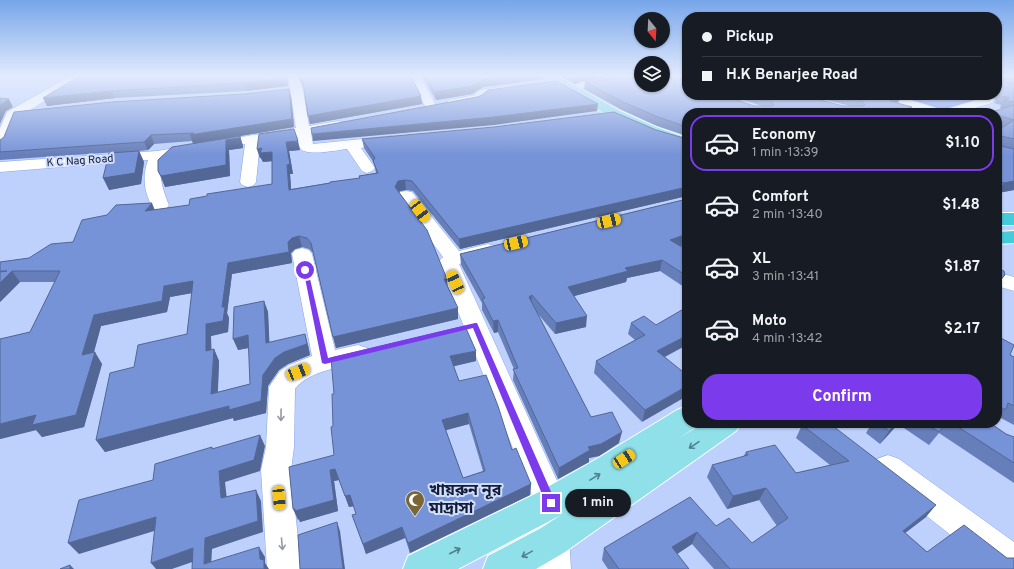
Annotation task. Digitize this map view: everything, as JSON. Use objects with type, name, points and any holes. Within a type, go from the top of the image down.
[{"type":"highway","points":[[1002,219],[1014,219]]},
{"type":"highway","points":[[1002,238],[1014,237]]},
{"type":"main road","points":[[598,103],[616,114],[646,128],[682,141]]},
{"type":"main road","points":[[615,103],[657,125],[682,134]]},
{"type":"main road","points":[[421,569],[551,503],[611,467],[682,421]]},
{"type":"main road","points":[[500,569],[554,554],[719,428]]},
{"type":"street","points":[[0,144],[12,115],[35,103]]},
{"type":"street","points":[[296,103],[304,130],[306,147],[308,148],[404,139]]},
{"type":"street","points":[[429,103],[431,107]]},
{"type":"street","points":[[416,110],[454,103]]},
{"type":"street","points":[[907,103],[924,108]]},
{"type":"street","points":[[961,108],[979,103]]},
{"type":"street","points":[[12,115],[41,112]]},
{"type":"street","points":[[591,118],[616,114]]},
{"type":"street","name":"K C Nag Road","points":[[0,167],[157,155],[349,123]]},
{"type":"street","points":[[248,182],[253,138]]},
{"type":"street","points":[[351,144],[367,168]]},
{"type":"street","points":[[157,155],[151,172],[152,183],[160,205]]},
{"type":"street","points":[[406,196],[454,258]]},
{"type":"street","points":[[501,247],[454,258],[448,262],[464,328],[551,503],[554,554]]},
{"type":"street","points":[[302,254],[325,362]]},
{"type":"street","points":[[1002,280],[1014,285]]},
{"type":"street","points":[[284,569],[276,470],[280,447],[282,388],[289,378],[298,372],[325,362],[377,349]]},
{"type":"street","points":[[866,451],[1014,563]]},
{"type":"water","points":[[908,103],[969,103],[952,108],[926,108]]},
{"type":"building","points":[[107,103],[290,103],[292,119],[190,135],[194,133],[151,135],[144,142],[0,152],[0,140],[4,137],[14,112]]},
{"type":"building","points":[[306,103],[384,103],[308,116]]},
{"type":"building","points":[[447,103],[595,103],[598,104],[494,117],[312,134],[311,128]]},
{"type":"building","points":[[624,103],[744,103],[754,106],[772,106],[774,105],[773,103],[830,103],[843,106],[863,106],[865,105],[864,103],[896,103],[912,107],[682,108],[682,125]]},
{"type":"building","points":[[1014,105],[1014,120],[1002,116],[1002,109]]},
{"type":"building","points":[[614,112],[656,130],[682,138],[682,188],[459,239],[412,181],[398,181],[395,187],[427,230],[447,279],[444,279],[458,308],[333,337],[311,243],[307,238],[299,236],[292,238],[288,242],[289,252],[228,263],[222,307],[225,307],[223,321],[206,324],[206,351],[214,349],[211,394],[250,384],[248,335],[233,339],[234,307],[264,301],[266,343],[305,334],[307,344],[284,352],[275,358],[263,375],[261,401],[229,410],[229,406],[96,440],[110,373],[134,367],[138,345],[187,334],[193,281],[164,286],[162,301],[94,315],[82,355],[95,352],[76,415],[32,425],[36,415],[0,424],[0,339],[30,332],[60,271],[12,271],[0,283],[0,272],[7,271],[0,271],[0,262],[29,258],[51,244],[73,242],[82,220],[107,215],[116,205],[152,203],[145,211],[189,205],[190,199],[207,196],[207,194],[272,184],[272,152],[260,153],[262,148],[257,149],[259,134],[294,129],[298,141],[286,142],[290,164],[287,165],[289,190],[360,178],[359,176],[378,173],[373,161],[375,158],[362,139],[494,127]]},
{"type":"building","points":[[1014,120],[1014,139],[1002,136],[1002,128]]},
{"type":"building","points":[[240,136],[240,138],[226,140],[226,165],[161,176],[158,171],[158,160],[172,147]]},
{"type":"building","points":[[1002,146],[1014,149],[1014,181],[1002,182]]},
{"type":"building","points":[[139,151],[135,173],[103,178],[109,153]]},
{"type":"building","points":[[682,200],[682,236],[670,240],[682,247],[682,273],[662,260],[625,268],[628,271],[568,287],[587,316],[556,323],[532,295],[529,297],[591,417],[612,412],[622,432],[601,444],[588,447],[590,450],[559,468],[513,369],[518,368],[498,320],[493,321],[482,299],[485,298],[460,254]]},
{"type":"building","points":[[1002,270],[1004,271],[1005,275],[1002,278]]},
{"type":"building","points":[[682,310],[682,338],[657,351],[682,371],[682,389],[645,410],[596,361],[645,335],[631,323],[644,316],[656,325]]},
{"type":"building","points":[[465,326],[476,351],[450,356],[459,381],[486,375],[512,450],[516,448],[531,484],[408,543],[402,527],[363,544],[352,515],[356,514],[350,495],[345,496],[335,469],[330,470],[334,500],[295,511],[295,509],[293,509],[289,467],[334,455],[331,427],[333,426],[332,394],[334,394],[331,358]],"holes":[[[468,413],[485,471],[463,478],[442,420]]]},
{"type":"building","points":[[1002,339],[1014,345],[1010,355],[1014,357],[1014,406],[1008,403],[1006,409],[1002,409]]},
{"type":"building","points":[[806,428],[836,428],[936,505],[903,531],[927,552],[964,525],[1007,558],[1014,558],[1014,569],[730,569],[697,532],[672,547],[689,569],[619,569],[604,548],[690,497],[716,526],[729,518],[752,543],[788,518],[766,488],[733,496],[712,465],[748,455],[746,452],[775,445],[796,473],[849,461]]},
{"type":"building","points":[[885,428],[892,428],[889,431]]},
{"type":"building","points":[[933,428],[942,428],[939,432]]},
{"type":"building","points":[[960,428],[997,428],[1014,437],[1014,463]]},
{"type":"building","points":[[260,435],[254,460],[219,471],[221,498],[256,490],[258,521],[205,538],[204,564],[259,547],[260,559],[264,560],[264,569],[192,569],[193,548],[151,563],[156,517],[68,543],[79,500],[153,480],[155,464],[212,447],[212,449]]},
{"type":"building","points":[[337,522],[343,569],[300,569],[298,535]]},
{"type":"building","points":[[70,565],[70,569],[60,569]]},
{"type":"place","name":"খায়রুন নূর মাদ্রাসা","points":[[415,517]]},
{"type":"route","points":[[305,270],[325,362],[475,325],[551,503]]}]
